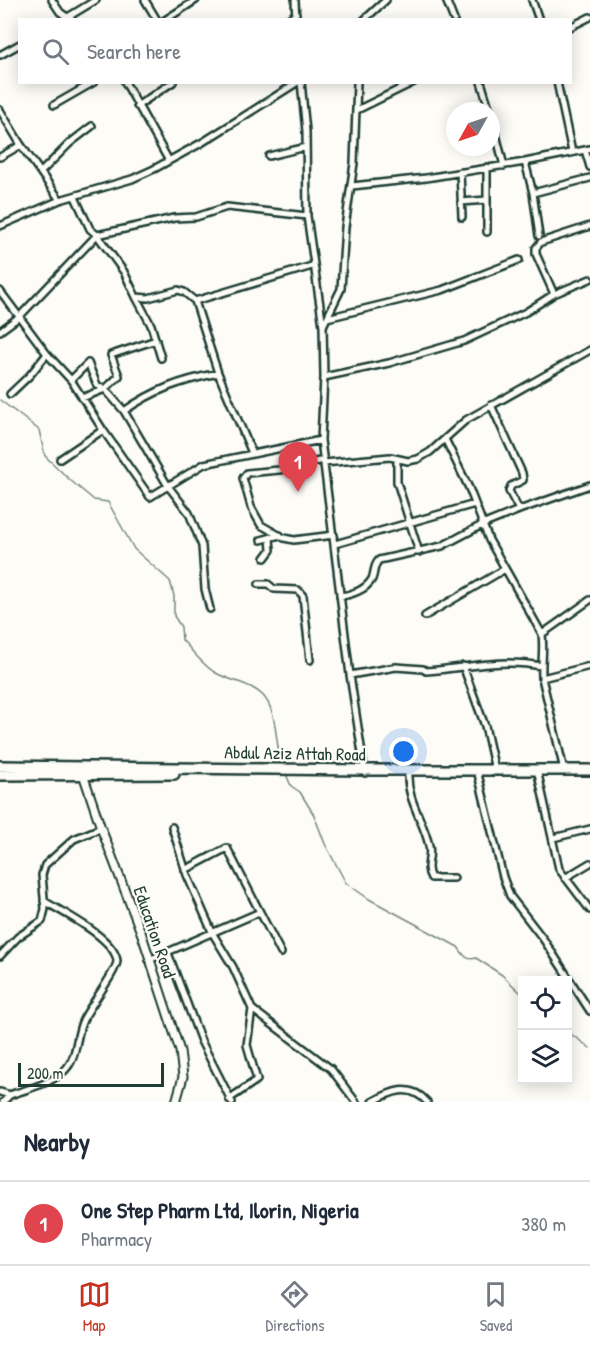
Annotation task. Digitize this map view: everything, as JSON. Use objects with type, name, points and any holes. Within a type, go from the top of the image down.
[{"type":"highway","name":"Abdul Aziz Attah Road","points":[[0,766],[82,770],[365,772],[564,770],[590,772]]},
{"type":"highway","name":"Abdul Aziz Attah Road","points":[[0,775],[82,770]]},
{"type":"highway","name":"Abdul Aziz Attah Road","points":[[365,772],[408,774],[590,772]]},
{"type":"street","points":[[52,0],[67,18]]},
{"type":"street","points":[[69,18],[96,0]]},
{"type":"street","points":[[145,0],[156,18]]},
{"type":"street","points":[[168,18],[196,0]]},
{"type":"street","points":[[295,0],[296,17]]},
{"type":"street","points":[[446,0],[453,18]]},
{"type":"street","points":[[532,0],[538,18]]},
{"type":"street","points":[[366,18],[383,1]]},
{"type":"street","points":[[572,26],[590,17]]},
{"type":"street","points":[[0,55],[18,45]]},
{"type":"street","points":[[54,105],[91,84]]},
{"type":"street","points":[[125,84],[169,161]]},
{"type":"street","points":[[137,106],[170,84]]},
{"type":"street","points":[[0,226],[60,200],[132,179],[169,161],[296,84]]},
{"type":"street","points":[[299,84],[306,147],[306,216],[322,326],[324,377],[321,440],[350,675],[365,772]]},
{"type":"street","points":[[322,326],[341,289],[345,227],[352,186],[357,84]]},
{"type":"street","points":[[357,110],[410,84]]},
{"type":"street","points":[[482,84],[487,102]]},
{"type":"street","points":[[556,84],[572,152]]},
{"type":"street","points":[[0,110],[21,145],[60,200]]},
{"type":"street","points":[[40,172],[70,143],[92,126]]},
{"type":"street","points":[[0,158],[21,145]]},
{"type":"street","points":[[269,156],[306,147]]},
{"type":"street","points":[[352,186],[504,166],[588,149],[590,168]]},
{"type":"street","points":[[500,150],[504,166]]},
{"type":"street","points":[[525,162],[533,193],[539,236]]},
{"type":"street","points":[[487,168],[487,232]]},
{"type":"street","points":[[460,172],[462,217]]},
{"type":"street","points":[[533,193],[590,178]]},
{"type":"street","points":[[75,197],[90,229],[124,272],[151,325],[161,358]]},
{"type":"street","points":[[461,202],[487,201]]},
{"type":"street","points":[[0,331],[19,317],[97,235],[174,218],[196,217],[227,207],[306,216]]},
{"type":"street","points":[[554,294],[536,254],[536,248],[542,242],[590,226]]},
{"type":"street","points":[[327,318],[442,290],[519,260]]},
{"type":"street","points":[[195,301],[312,266]]},
{"type":"street","points":[[324,377],[389,363],[464,341],[526,312],[554,294],[590,279]]},
{"type":"street","points":[[136,297],[148,298],[178,290],[195,301],[218,374],[252,453]]},
{"type":"street","points":[[0,291],[47,354],[71,380],[150,497],[204,464],[321,440]]},
{"type":"street","points":[[82,398],[105,389],[119,376],[111,356],[156,340]]},
{"type":"street","points":[[334,536],[294,540],[279,536],[261,525],[251,507],[243,478],[247,473],[324,462],[390,457],[408,461],[418,459],[430,452],[466,420],[590,350]]},
{"type":"street","points":[[10,394],[47,354]]},
{"type":"street","points":[[71,380],[87,363],[97,385],[105,389],[124,411],[168,486],[189,513],[202,546],[205,589],[210,609]]},
{"type":"street","points":[[124,411],[140,400],[183,380],[218,374]]},
{"type":"street","points":[[491,405],[522,473],[523,480],[511,486],[509,491],[519,510]]},
{"type":"street","points":[[60,459],[103,430]]},
{"type":"street","points":[[445,439],[470,488],[482,525],[542,634],[544,650],[541,666],[542,678],[564,770]]},
{"type":"street","points":[[397,459],[398,482],[419,552]]},
{"type":"street","points":[[340,596],[357,592],[368,584],[379,560],[442,546],[482,525],[590,485]]},
{"type":"street","points":[[335,544],[475,504]]},
{"type":"street","points":[[261,540],[279,536]]},
{"type":"street","points":[[266,558],[271,550],[270,538]]},
{"type":"street","points":[[425,616],[505,569]]},
{"type":"street","points":[[259,584],[268,584],[274,590],[298,590],[303,596],[310,660]]},
{"type":"street","points":[[542,634],[590,600]]},
{"type":"street","points":[[350,675],[396,667],[426,671],[507,661],[541,666]]},
{"type":"street","points":[[463,666],[485,726],[495,770]]},
{"type":"street","points":[[542,678],[590,666]]},
{"type":"street","name":"Education Road","points":[[82,770],[183,1063],[183,1077],[176,1102]]},
{"type":"street","points":[[408,774],[409,794],[430,850],[427,864],[428,874],[430,878],[454,878]]},
{"type":"street","points":[[478,774],[503,877],[510,896],[544,940],[590,1011]]},
{"type":"street","points":[[538,774],[556,859],[565,878],[590,910]]},
{"type":"street","points":[[172,827],[185,870],[213,934],[233,967],[252,1009],[331,1069],[356,1102]]},
{"type":"street","points":[[0,956],[18,937],[40,924],[44,918],[42,875],[45,866],[74,839],[101,828]]},
{"type":"street","points":[[553,838],[590,829]]},
{"type":"street","points":[[185,870],[227,848],[281,953]]},
{"type":"street","points":[[565,878],[590,863]]},
{"type":"street","points":[[3,1102],[10,1095],[63,1073],[70,1065],[82,1022],[103,986],[109,981],[117,961],[113,951],[85,925],[44,901]]},
{"type":"street","points":[[149,960],[260,912]]},
{"type":"street","points":[[168,953],[201,1041],[231,1100],[257,1080],[247,1045],[252,1009]]},
{"type":"street","points":[[372,1102],[392,1091],[402,1089],[422,1096],[427,1102]]},
{"type":"street","points":[[0,1092],[10,1095]]},
{"type":"waterway","points":[[0,400],[39,430],[45,456],[70,480],[94,500],[108,502],[134,549],[170,581],[174,596],[174,616],[181,627],[182,640],[211,670],[255,689],[265,698],[272,714],[283,766]]},
{"type":"waterway","points":[[286,774],[291,786],[300,792],[314,815],[325,844],[346,883],[369,899],[458,947],[467,958],[476,958],[502,975],[518,990]]},
{"type":"waterway","points":[[572,1035],[590,1048]]},
{"type":"place","name":"One Step Pharm Ltd, Ilorin, Nigeria","points":[[298,492]]}]
